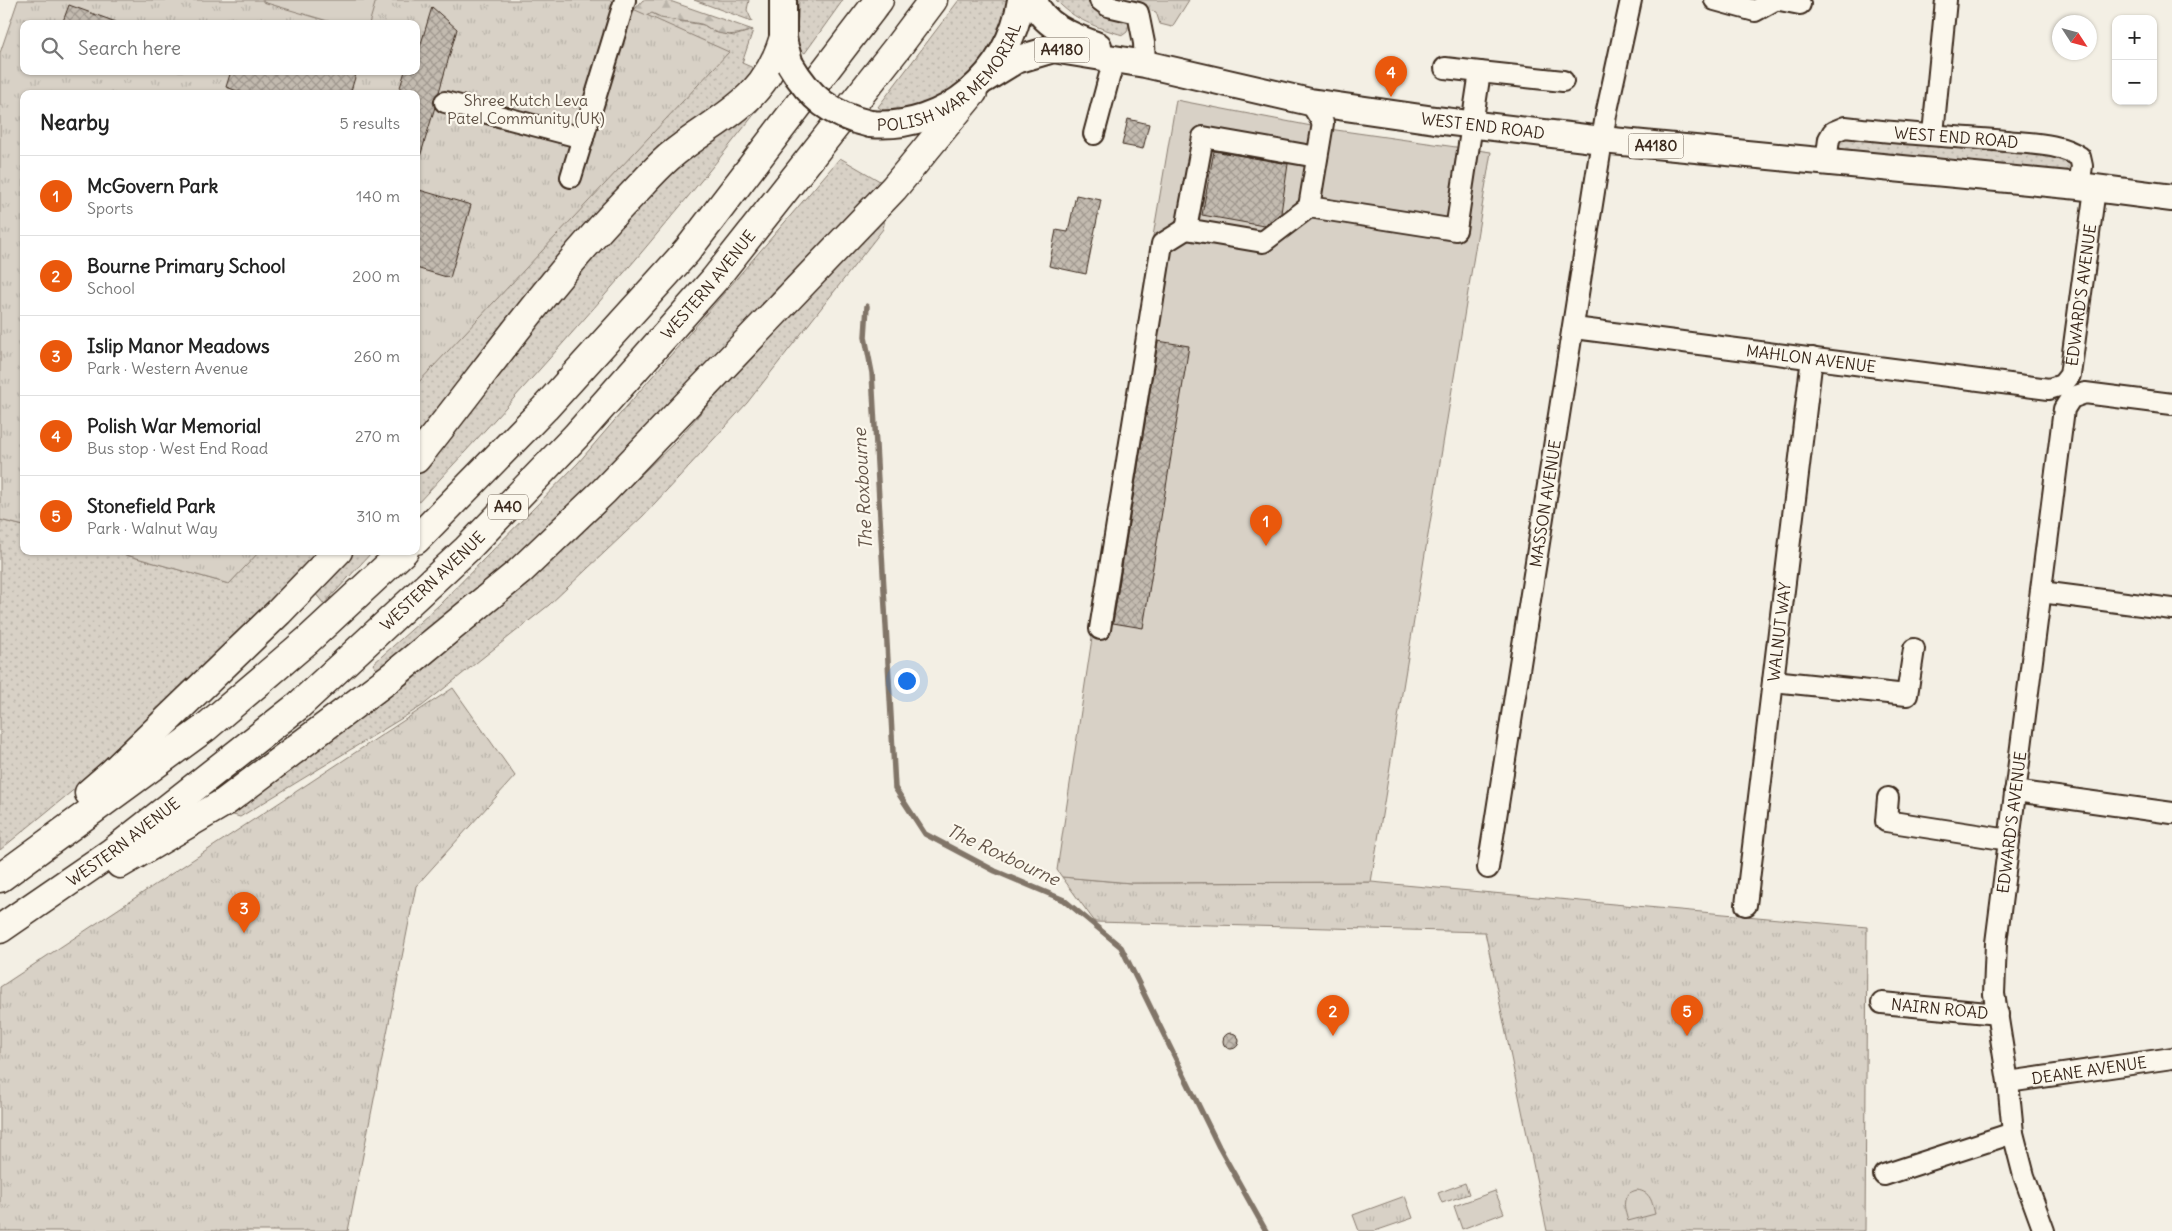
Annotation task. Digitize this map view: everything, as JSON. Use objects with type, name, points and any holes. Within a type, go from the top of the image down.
[{"type":"highway","name":"A40","points":[[420,536],[545,408],[687,251],[879,0]]},
{"type":"highway","name":"WESTERN AVENUE","points":[[0,929],[112,852],[298,706],[467,549],[576,436],[714,280],[898,48],[933,0]]},
{"type":"highway","points":[[420,454],[549,288],[603,225],[668,158],[754,93],[776,63],[782,25]]},
{"type":"highway","points":[[0,934],[225,802],[391,677],[519,572],[604,491],[894,188],[979,85]]},
{"type":"highway","points":[[0,868],[112,773],[279,612],[334,555]]},
{"type":"highway","points":[[0,878],[205,728],[308,640],[400,555]]},
{"type":"main road","name":"POLISH WAR MEMORIAL","points":[[782,25],[815,98],[851,120],[886,125],[918,119],[940,111],[979,85],[1002,54],[1012,35],[1021,0]]},
{"type":"main road","name":"WEST END ROAD","points":[[1034,0],[1046,20],[1070,35],[1145,64]]},
{"type":"main road","name":"WEST END ROAD","points":[[979,85],[1016,60],[1053,49],[1145,64],[1310,102],[1473,124],[1602,140],[2087,187],[2172,198]]},
{"type":"street","points":[[571,177],[625,0]]},
{"type":"street","points":[[1100,0],[1108,6],[1138,13],[1144,43],[1145,64]]},
{"type":"street","name":"MASSON AVENUE","points":[[1488,868],[1602,140],[1618,54],[1631,0]]},
{"type":"street","points":[[1715,0],[1755,11],[1775,0]]},
{"type":"street","points":[[1780,0],[1800,4]]},
{"type":"street","points":[[1933,134],[1946,0]]},
{"type":"street","points":[[1094,134],[1114,59]]},
{"type":"street","points":[[1445,68],[1563,81]]},
{"type":"street","points":[[1309,207],[1456,230],[1480,72]]},
{"type":"street","points":[[445,102],[583,138]]},
{"type":"street","points":[[1100,629],[1162,244],[1186,228],[1263,242],[1309,207],[1323,124],[1310,102]]},
{"type":"street","name":"WEST END ROAD","points":[[1826,162],[1829,139],[1833,132],[1845,127],[1933,134],[2045,145],[2070,150],[2080,157],[2087,187]]},
{"type":"street","points":[[1186,228],[1202,137],[1317,157]]},
{"type":"street","name":"EDWARD'S AVENUE","points":[[2044,1231],[2024,1176],[2013,1134],[2008,1082],[1994,994],[1996,943],[2041,592],[2061,395],[2070,376],[2087,187]]},
{"type":"street","name":"MAHLON AVENUE","points":[[1574,328],[1812,358],[2061,395],[2085,393],[2172,404]]},
{"type":"street","name":"WALNUT WAY","points":[[1746,905],[1812,358]]},
{"type":"street","points":[[2041,592],[2172,609]]},
{"type":"street","points":[[1774,681],[1907,695],[1914,649]]},
{"type":"street","points":[[2015,792],[2172,813]]},
{"type":"street","points":[[1888,798],[1886,822],[2009,840]]},
{"type":"street","name":"NAIRN ROAD","points":[[1882,1003],[1998,1014]]},
{"type":"street","name":"DEANE AVENUE","points":[[2008,1082],[2172,1058]]},
{"type":"street","points":[[1884,1175],[2013,1134]]},
{"type":"green space","name":"Shree Kutch Leva Patel Community (UK)","points":[[18,0],[613,0],[729,52],[420,381],[420,90],[20,90],[20,525],[0,520],[0,53]]},
{"type":"green space","points":[[263,0],[376,0],[370,20],[324,20],[263,2]]},
{"type":"green space","points":[[643,0],[667,0],[753,30],[729,35],[715,32],[705,25],[670,19],[652,13],[644,17],[634,10]]},
{"type":"green space","points":[[694,0],[749,0],[747,10],[752,21]]},
{"type":"green space","points":[[799,0],[843,0],[805,53],[796,47]]},
{"type":"green space","points":[[959,0],[1009,0],[997,44],[964,88],[934,102],[888,113],[878,107]]},
{"type":"green space","points":[[1056,0],[1090,0],[1099,9],[1129,24],[1127,32],[1123,35],[1087,22],[1071,13]]},
{"type":"green space","points":[[1111,0],[1189,0],[1172,27],[1160,24],[1156,12]]},
{"type":"green space","points":[[651,12],[660,18],[704,25],[714,32],[734,36],[753,30],[742,63],[758,70],[420,433],[420,373],[644,17]]},
{"type":"green space","points":[[1176,100],[1322,128],[1491,152],[1371,882],[1131,883],[1062,877],[1057,870],[1150,254]]},
{"type":"green space","points":[[764,102],[638,257],[506,407],[420,501],[420,471],[588,261],[636,209],[674,172],[728,125]]},
{"type":"green space","points":[[1843,136],[2065,157],[2075,164],[2068,175],[1841,149],[1837,143]]},
{"type":"green space","points":[[840,158],[885,184],[614,469],[503,571],[379,673],[373,664],[439,605],[578,463]]},
{"type":"green space","points":[[887,209],[883,229],[747,403],[643,516],[549,605],[422,706],[240,817],[227,813],[407,684],[540,572],[675,442],[788,314]]},
{"type":"green space","points":[[0,520],[20,525],[20,555],[126,555],[229,584],[255,555],[315,555],[131,743],[0,850]]},
{"type":"green space","points":[[126,555],[256,555],[229,584]]},
{"type":"green space","points":[[348,555],[369,555],[324,604],[315,593]]},
{"type":"green space","points":[[453,688],[515,776],[416,886],[348,1231],[0,1231],[0,987]]},
{"type":"green space","points":[[1062,877],[1131,883],[1371,882],[1867,927],[1865,1231],[1547,1231],[1485,932],[1095,922]]},
{"type":"green space","points":[[1465,1183],[1469,1194],[1442,1203],[1438,1193]]},
{"type":"green space","points":[[1637,1190],[1648,1195],[1655,1214],[1628,1221],[1625,1207],[1626,1198]]},
{"type":"green space","points":[[1495,1191],[1504,1213],[1462,1229],[1454,1206]]},
{"type":"green space","points":[[1405,1196],[1413,1218],[1375,1231],[1359,1231],[1353,1215]]},
{"type":"building","points":[[69,5],[110,20],[63,20]]},
{"type":"building","points":[[432,7],[457,29],[439,92],[434,99],[435,107],[420,157],[420,90],[399,90],[404,75],[420,75],[420,47]]},
{"type":"building","points":[[230,75],[356,75],[351,90],[235,90],[226,87]]},
{"type":"building","points":[[1128,119],[1149,124],[1143,149],[1122,145]]},
{"type":"building","points":[[1214,151],[1288,164],[1281,213],[1264,226],[1202,215]]},
{"type":"building","points":[[420,190],[471,205],[450,278],[420,269]]},
{"type":"building","points":[[1076,195],[1101,200],[1086,274],[1049,266],[1056,230],[1068,232]]},
{"type":"building","points":[[1158,341],[1189,346],[1143,628],[1113,623]]},
{"type":"building","points":[[1231,1033],[1237,1035],[1239,1041],[1237,1047],[1231,1049],[1225,1047],[1223,1041],[1225,1035]]},
{"type":"waterway","name":"The Roxbourne","points":[[867,306],[865,337],[872,373],[895,788],[925,834],[995,871],[1064,900],[1121,947],[1219,1147],[1266,1231]]},
{"type":"place","name":"Polish War Memorial","points":[[1391,97]]},
{"type":"place","name":"McGovern Park","points":[[1266,546]]},
{"type":"place","name":"Islip Manor Meadows","points":[[244,933]]},
{"type":"place","name":"Bourne Primary School","points":[[1333,1036]]},
{"type":"place","name":"Stonefield Park","points":[[1687,1036]]}]
